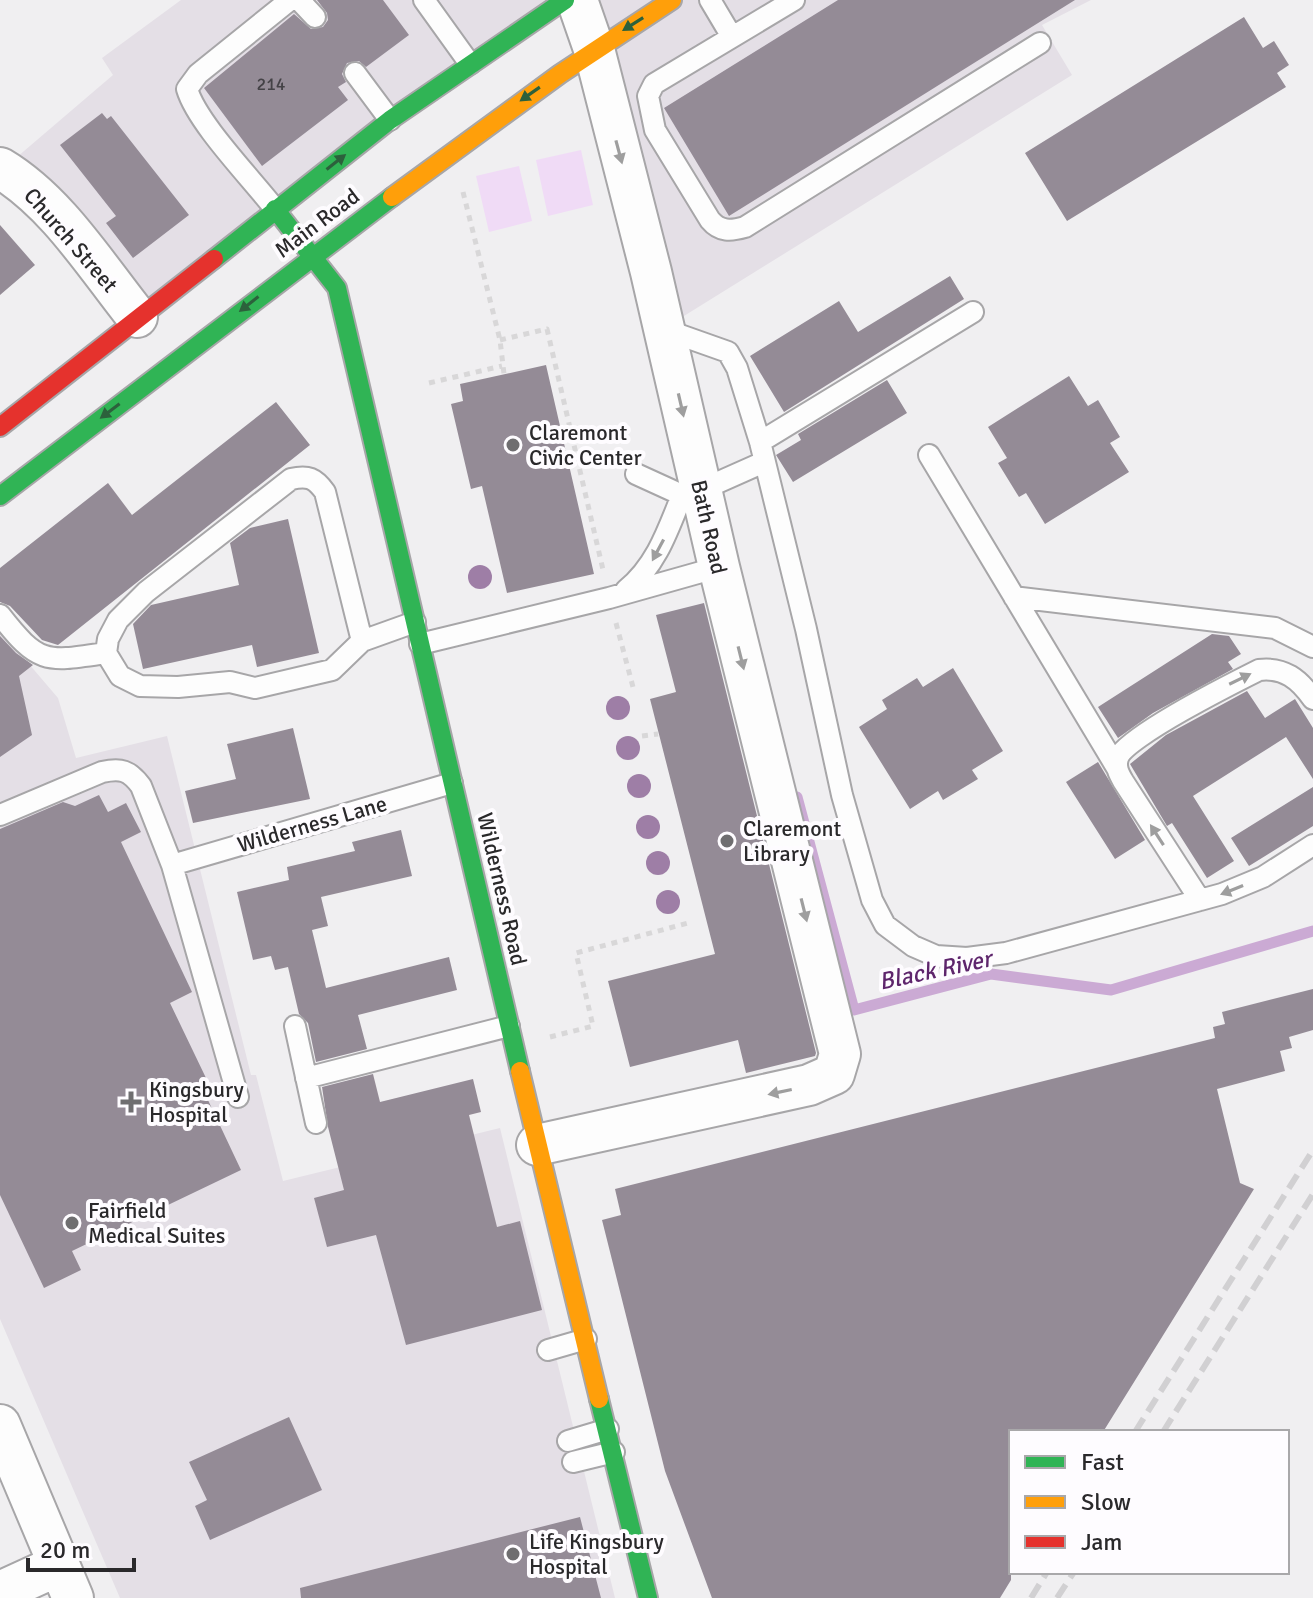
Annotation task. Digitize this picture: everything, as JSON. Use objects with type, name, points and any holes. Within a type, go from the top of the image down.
[{"type":"main road","name":"Main Road","points":[[0,427],[390,120],[565,0]]},
{"type":"main road","name":"Main Road","points":[[0,496],[311,256],[594,49],[672,0]]},
{"type":"main road","name":"Wilderness Road","points":[[275,209],[337,288],[537,1145],[648,1598]]},
{"type":"street","name":"Bath Road","points":[[537,1145],[823,1081],[834,1074],[840,1054],[719,567],[692,493],[663,329],[594,49],[577,0]]},
{"type":"street","name":"Church Street","points":[[2,168],[29,189],[60,221],[137,317]]},
{"type":"street","points":[[0,1425],[66,1582],[0,1592]]},
{"type":"lane","points":[[275,209],[205,122],[190,101],[187,89],[198,74],[290,0]]},
{"type":"lane","points":[[299,0],[315,17]]},
{"type":"lane","points":[[424,0],[470,64]]},
{"type":"lane","points":[[710,0],[732,37]]},
{"type":"lane","points":[[794,0],[654,84],[648,96],[655,130],[716,227],[732,231],[745,227],[1040,43]]},
{"type":"lane","points":[[355,73],[390,120]]},
{"type":"lane","points":[[614,596],[643,575],[692,493],[762,452],[973,312]]},
{"type":"lane","points":[[663,329],[728,352],[737,368],[762,452],[806,629],[842,795],[872,900],[885,925],[913,946],[936,956],[967,958],[1006,953],[1222,894],[1263,877],[1313,845]]},
{"type":"lane","points":[[929,455],[1200,900]]},
{"type":"lane","points":[[636,474],[692,493]]},
{"type":"lane","points":[[362,641],[325,492],[316,480],[305,476],[291,479],[146,592],[118,620],[108,639],[106,653],[120,676],[140,686],[178,687],[230,682],[255,688],[332,670],[362,641],[415,622]]},
{"type":"lane","points":[[420,644],[719,567]]},
{"type":"lane","points":[[1014,597],[1275,628],[1313,647]]},
{"type":"lane","points":[[0,615],[35,652],[50,659],[106,653]]},
{"type":"lane","points":[[1117,768],[1118,756],[1125,749],[1172,717],[1259,670],[1274,668],[1289,673],[1313,699]]},
{"type":"lane","points":[[0,815],[102,772],[120,768],[133,775],[141,786],[172,865],[238,1097]]},
{"type":"lane","name":"Wilderness Lane","points":[[172,865],[452,783]]},
{"type":"lane","points":[[295,1026],[316,1123]]},
{"type":"lane","points":[[306,1078],[509,1026]]},
{"type":"lane","points":[[548,1350],[586,1339]]},
{"type":"lane","points":[[568,1441],[608,1429]]},
{"type":"lane","points":[[573,1462],[614,1452]]},
{"type":"path","points":[[461,183],[500,340],[504,374]]},
{"type":"path","points":[[500,340],[547,329],[602,569]]},
{"type":"path","points":[[429,383],[502,366]]},
{"type":"path","points":[[614,596],[633,687]]},
{"type":"path","points":[[642,736],[658,734]]},
{"type":"path","points":[[514,1047],[593,1026],[576,953],[688,923]]},
{"type":"shaded area","points":[[181,0],[565,0],[137,317],[3,169],[113,75],[102,58]]},
{"type":"shaded area","points":[[577,0],[1091,0],[1042,25],[1072,75],[663,329]]},
{"type":"shaded area","points":[[581,150],[593,205],[548,216],[536,160]]},
{"type":"shaded area","points":[[519,166],[532,221],[489,232],[476,176]]},
{"type":"shaded area","name":"Kingsbury Hospital","points":[[0,630],[58,698],[76,758],[167,736],[251,1075],[256,1075],[283,1181],[500,1128],[615,1598],[120,1598],[0,1319]]},
{"type":"building","points":[[317,0],[383,0],[409,35],[366,67],[359,61],[347,63],[342,74],[346,82],[338,87],[348,100],[262,166],[204,88],[294,14],[311,29],[323,27],[328,20],[327,13]]},
{"type":"building","points":[[838,0],[1075,0],[729,216],[664,108]]},
{"type":"building","points":[[1244,17],[1263,48],[1274,41],[1289,65],[1277,73],[1286,87],[1067,221],[1025,153]]},
{"type":"building","points":[[102,113],[107,119],[111,116],[189,215],[133,258],[106,223],[116,216],[60,145]]},
{"type":"building","points":[[0,225],[35,265],[0,295]]},
{"type":"building","points":[[950,276],[964,299],[784,412],[750,356],[839,301],[858,332]]},
{"type":"building","name":"Claremont Civic Center","points":[[546,365],[594,574],[507,593],[482,486],[471,489],[451,404],[463,401],[460,384]]},
{"type":"building","points":[[1069,376],[1088,406],[1098,400],[1120,437],[1110,443],[1129,472],[1045,524],[1026,493],[1019,497],[998,463],[1007,458],[988,427]]},
{"type":"building","points":[[887,380],[907,413],[793,482],[776,455],[801,440],[798,434]]},
{"type":"building","points":[[276,402],[310,445],[58,645],[42,640],[10,606],[0,602],[0,568],[108,483],[132,515]]},
{"type":"building","points":[[288,519],[319,653],[257,667],[252,645],[143,669],[133,624],[151,605],[239,585],[230,543],[250,528]]},
{"type":"building","points":[[704,603],[816,1053],[815,1056],[746,1073],[738,1040],[630,1067],[608,981],[715,954],[650,699],[676,692],[656,615]]},
{"type":"building","points":[[1212,634],[1229,636],[1241,654],[1228,662],[1233,669],[1153,713],[1118,738],[1098,707]]},
{"type":"building","points":[[0,636],[33,665],[19,676],[32,735],[0,757]]},
{"type":"building","points":[[953,668],[1003,751],[972,770],[978,779],[943,800],[938,791],[910,809],[859,727],[887,709],[882,700],[917,678],[923,687]]},
{"type":"building","points":[[1247,691],[1265,718],[1295,699],[1313,728],[1313,779],[1286,737],[1193,796],[1234,861],[1207,878],[1172,823],[1167,826],[1130,764],[1166,735]]},
{"type":"building","points":[[293,728],[310,799],[193,823],[185,791],[236,779],[227,744]]},
{"type":"building","points":[[1098,762],[1145,840],[1115,859],[1066,782]]},
{"type":"building","points":[[1313,787],[1313,826],[1249,866],[1231,838]]},
{"type":"building","points":[[99,795],[108,812],[126,803],[141,832],[121,842],[192,992],[170,1003],[206,1078],[199,1081],[241,1170],[72,1251],[81,1270],[44,1288],[0,1195],[0,829],[63,802],[75,806]]},
{"type":"building","points":[[401,830],[412,876],[321,897],[328,926],[312,930],[326,988],[449,957],[457,990],[358,1015],[367,1049],[316,1062],[308,1023],[299,1014],[288,967],[275,970],[271,956],[253,960],[237,892],[289,880],[287,867],[355,851],[352,842]]},
{"type":"building","points":[[1313,989],[1313,1030],[1289,1037],[1292,1048],[1280,1051],[1285,1071],[1217,1089],[1240,1183],[1254,1189],[1104,1430],[1009,1430],[1011,1580],[1000,1598],[712,1598],[665,1471],[602,1220],[621,1215],[615,1189],[1215,1038],[1213,1027],[1225,1024],[1222,1012]]},
{"type":"building","points":[[373,1074],[380,1102],[473,1079],[481,1112],[469,1115],[497,1227],[520,1221],[542,1310],[406,1345],[376,1235],[327,1247],[314,1198],[344,1190],[328,1127],[322,1087]]},
{"type":"building","points":[[289,1417],[322,1490],[210,1540],[195,1506],[207,1500],[189,1462]]},
{"type":"building","name":"Life Kingsbury Hospital","points":[[580,1517],[601,1598],[301,1598],[300,1588]]},
{"type":"waterway","name":"Black River","points":[[797,797],[854,1010],[991,974],[1111,990],[1313,931]]},
{"type":"railway","points":[[1136,1430],[1313,1150]]},
{"type":"railway","points":[[1164,1430],[1313,1194]]},
{"type":"railway","points":[[1031,1598],[1046,1574]]},
{"type":"railway","points":[[1057,1598],[1073,1574]]},
{"type":"traffic: fast","points":[[214,259],[390,120],[565,0]]},
{"type":"traffic: fast","points":[[0,496],[392,197]]},
{"type":"traffic: fast","points":[[275,209],[337,288],[520,1071]]},
{"type":"traffic: fast","points":[[599,1399],[648,1598]]},
{"type":"traffic: slow","points":[[392,197],[560,74],[672,0]]},
{"type":"traffic: slow","points":[[520,1071],[599,1399]]},
{"type":"traffic: jam","points":[[0,427],[214,259]]},
{"type":"place","name":"Claremont Civic Center","points":[[513,445]]},
{"type":"place","name":"Claremont Library","points":[[727,841]]},
{"type":"place","name":"Kingsbury Hospital","points":[[131,1102]]},
{"type":"place","name":"Fairfield Medical Suites","points":[[72,1223]]},
{"type":"place","name":"Life Kingsbury Hospital","points":[[513,1554]]}]
